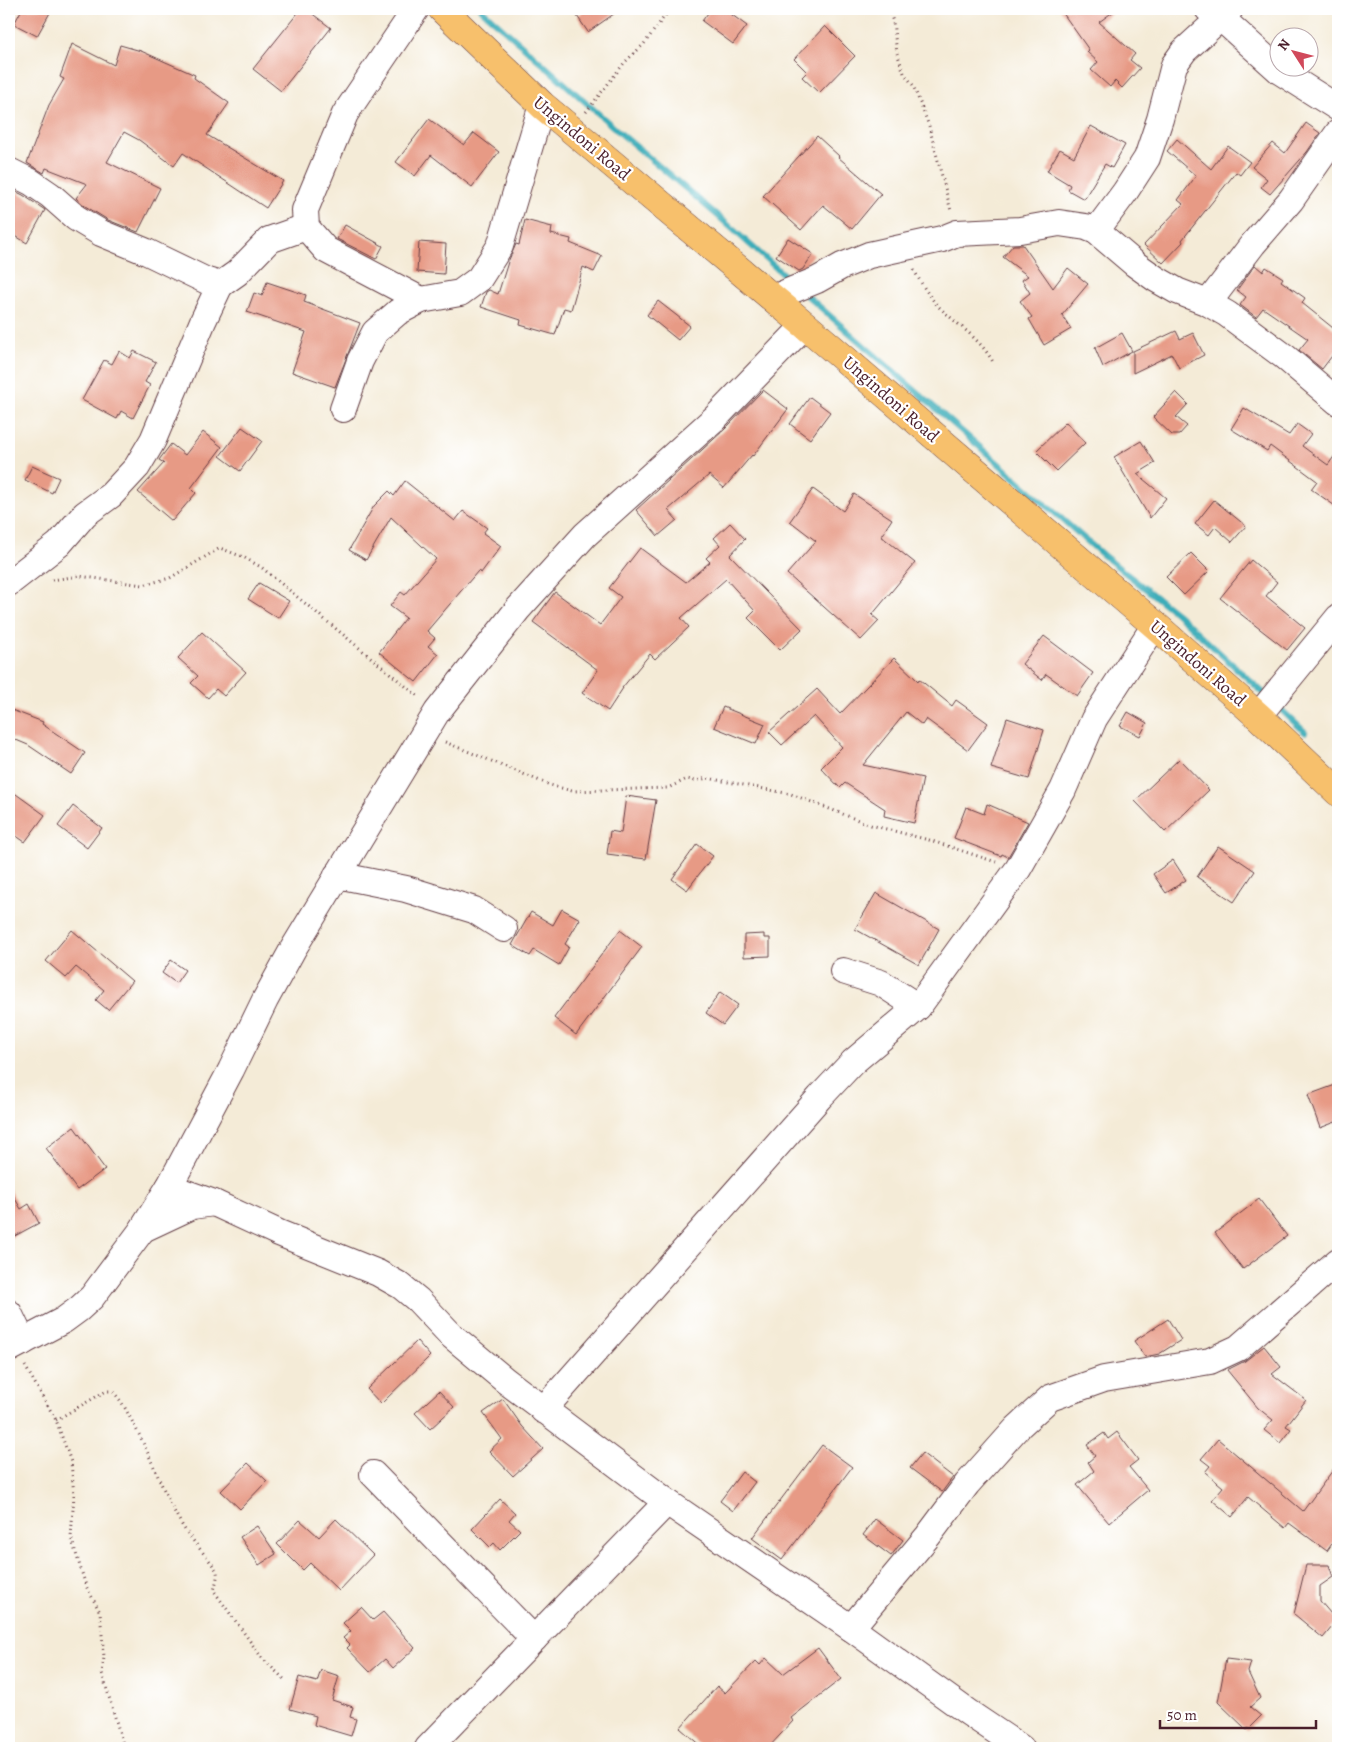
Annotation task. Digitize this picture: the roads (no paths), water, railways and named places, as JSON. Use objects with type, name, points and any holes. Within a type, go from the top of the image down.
[{"type":"main road","name":"Ungindoni Road","points":[[442,9],[542,105],[805,325],[1155,625],[1258,716],[1338,792]]},
{"type":"street","points":[[416,9],[345,114],[305,210],[306,227],[326,250],[421,300]]},
{"type":"street","points":[[1096,231],[1147,158],[1160,119],[1174,65],[1184,50],[1220,12],[1281,72],[1338,108]]},
{"type":"street","points":[[344,409],[360,361],[376,332],[398,312],[421,300],[460,293],[479,279],[500,246],[542,105]]},
{"type":"street","points":[[1208,303],[1253,244],[1291,200],[1338,133]]},
{"type":"street","points":[[9,171],[31,182],[50,195],[76,218],[101,233],[147,252],[207,281],[220,285]]},
{"type":"street","points":[[773,298],[817,280],[842,266],[869,255],[942,240],[957,233],[1020,230],[1059,223],[1086,227],[1096,231],[1134,264],[1156,279],[1177,291],[1208,303],[1285,357],[1338,402]]},
{"type":"street","points":[[9,583],[59,544],[85,514],[111,494],[137,468],[153,440],[203,320],[220,285],[236,273],[269,240],[306,227]]},
{"type":"street","points":[[9,1313],[15,1345],[64,1320],[86,1303],[98,1289],[142,1230],[169,1187],[231,1070],[265,1000],[337,876],[437,712],[518,609],[585,535],[715,418],[805,325]]},
{"type":"street","points":[[1258,716],[1338,618]]},
{"type":"street","points":[[543,1410],[820,1097],[853,1062],[918,1007],[1018,869],[1063,790],[1094,719],[1155,625]]},
{"type":"street","points":[[337,876],[406,890],[474,910],[504,929]]},
{"type":"street","points":[[844,972],[881,983],[918,1007]]},
{"type":"street","points":[[169,1187],[214,1203],[287,1236],[378,1273],[401,1286],[418,1300],[452,1336],[543,1410],[667,1502],[1021,1748]]},
{"type":"street","points":[[142,1230],[192,1206],[214,1203]]},
{"type":"street","points":[[850,1628],[928,1536],[967,1484],[1017,1428],[1050,1398],[1104,1379],[1210,1361],[1238,1348],[1338,1261]]},
{"type":"street","points":[[374,1474],[534,1639]]},
{"type":"street","points":[[428,1748],[667,1502]]},
{"type":"waterway","points":[[481,9],[793,283]]},
{"type":"waterway","points":[[804,293],[1103,555],[1176,613],[1268,697]]},
{"type":"waterway","points":[[1275,704],[1305,732]]}]
